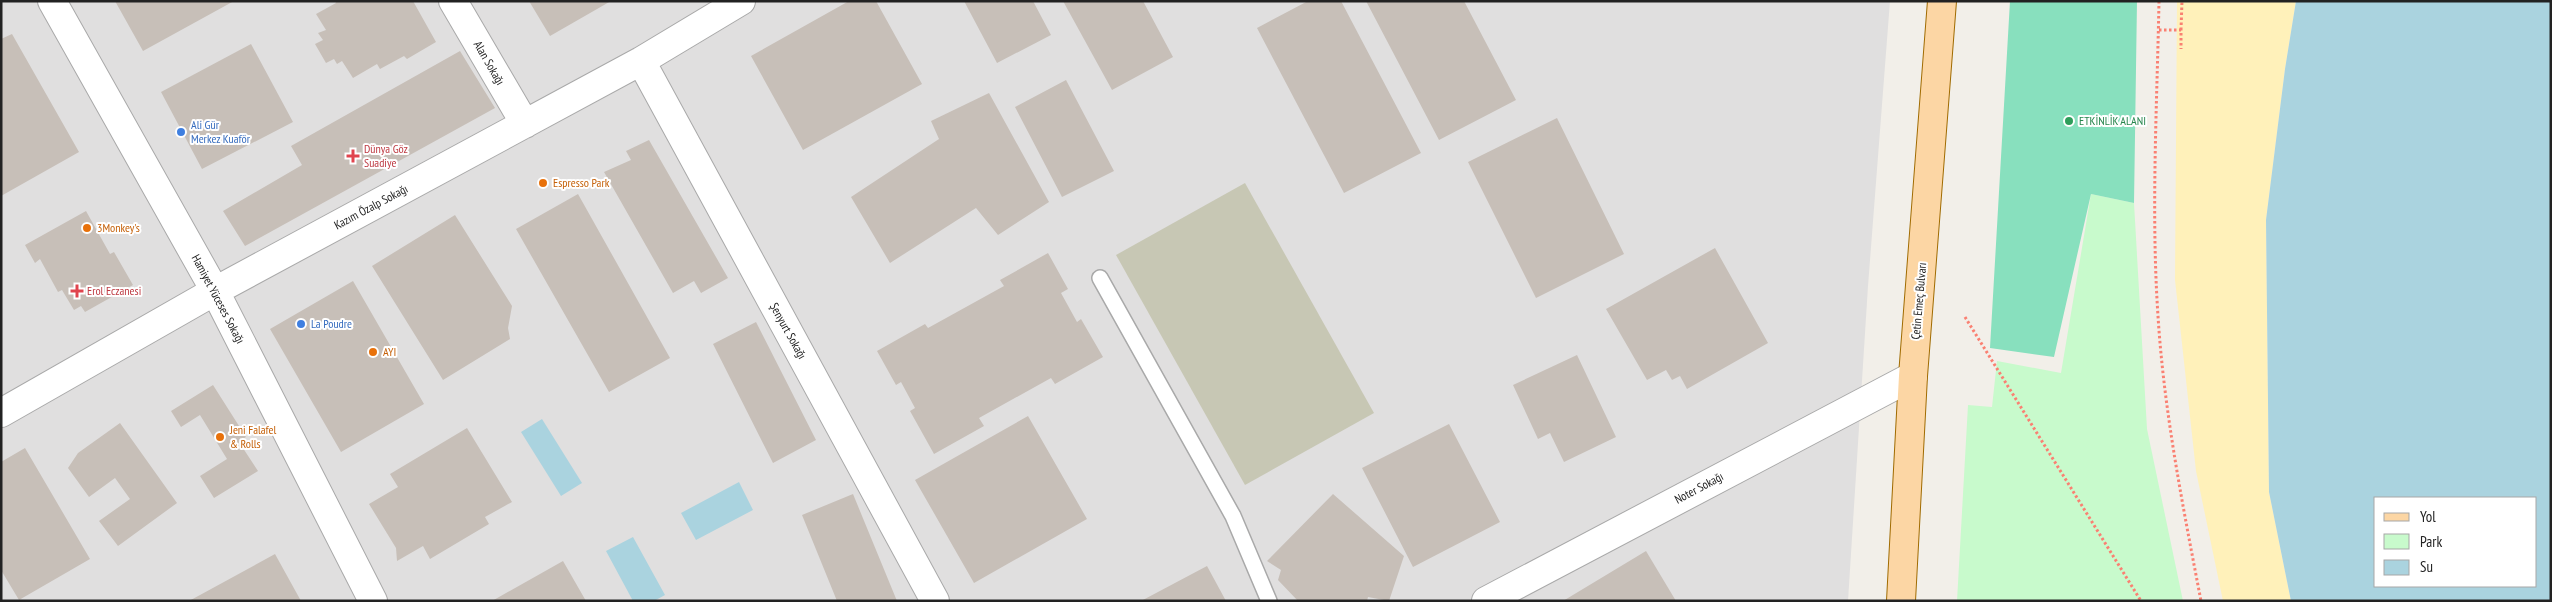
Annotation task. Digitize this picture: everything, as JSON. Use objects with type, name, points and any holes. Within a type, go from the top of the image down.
[{"type":"main road","name":"Çetin Emeç Bulvarı","points":[[1901,601],[1913,376],[1942,1]]},
{"type":"street","name":"Hamiyet Yüceses Sokağı","points":[[52,1],[215,291],[373,601]]},
{"type":"street","name":"Alan Sokağı","points":[[453,1],[525,124]]},
{"type":"street","name":"Kazım Özalp Sokağı","points":[[1,413],[215,291],[640,61],[741,1]]},
{"type":"street","name":"Şenyurt Sokağı","points":[[640,61],[935,601]]},
{"type":"street","name":"Noter Sokağı","points":[[1486,601],[1913,376]]},
{"type":"lane","points":[[1100,278],[1233,516],[1268,601]]},
{"type":"path","points":[[2159,1],[2155,201],[2158,316],[2177,478],[2201,601]]},
{"type":"path","points":[[2181,50],[2182,1]]},
{"type":"path","points":[[2158,30],[2181,30]]},
{"type":"path","points":[[1965,317],[2141,601]]},
{"type":"shaded area","points":[[1,1],[1890,1],[1868,286],[1848,601],[1,601]]},
{"type":"shaded area","points":[[1245,183],[1374,413],[1245,485],[1116,255]]},
{"type":"sand","points":[[2177,1],[2296,1],[2285,69],[2266,220],[2269,492],[2291,601],[2223,601],[2196,471],[2175,280]]},
{"type":"green space","name":"ETKİNLİK ALANI","points":[[2010,1],[2137,1],[2134,203],[2091,194],[2054,357],[1990,348]]},
{"type":"green space","points":[[2091,194],[2134,203],[2147,429],[2183,601],[1957,601],[1968,405],[1992,407],[1997,361],[2061,373]]},
{"type":"water","points":[[2296,1],[2551,1],[2551,601],[2291,601],[2269,492],[2266,220],[2285,69]]},
{"type":"water","points":[[542,419],[582,483],[561,496],[521,432]]},
{"type":"water","points":[[739,482],[753,510],[696,540],[681,513]]},
{"type":"water","points":[[633,537],[665,595],[654,601],[633,601],[606,551]]},
{"type":"building","points":[[115,1],[234,1],[143,51]]},
{"type":"building","points":[[335,1],[413,1],[436,42],[407,59],[404,56],[380,69],[377,64],[353,78],[342,61],[337,64],[334,59],[326,63],[315,44],[323,40],[318,33],[326,30],[316,14],[336,3]]},
{"type":"building","points":[[529,1],[611,1],[550,36]]},
{"type":"building","points":[[849,1],[876,1],[922,84],[803,150],[751,56]]},
{"type":"building","points":[[964,1],[1033,1],[1051,35],[997,63]]},
{"type":"building","points":[[1063,1],[1143,1],[1173,57],[1112,90]]},
{"type":"building","points":[[1308,1],[1341,1],[1421,153],[1344,193],[1257,28]]},
{"type":"building","points":[[1366,1],[1464,1],[1516,100],[1439,140]]},
{"type":"building","points":[[12,34],[79,152],[1,196],[1,39]]},
{"type":"building","points":[[251,44],[293,122],[202,169],[161,92]]},
{"type":"building","name":"Dünya Göz Suadiye","points":[[460,51],[495,108],[245,246],[223,211],[302,165],[291,146]]},
{"type":"building","points":[[1066,80],[1114,171],[1062,197],[1015,107]]},
{"type":"building","points":[[989,93],[1049,202],[998,235],[976,208],[890,263],[851,197],[939,139],[931,121]]},
{"type":"building","points":[[1557,118],[1624,254],[1536,298],[1468,162]]},
{"type":"building","points":[[649,140],[728,278],[701,293],[694,281],[673,293],[604,172],[631,160],[626,151]]},
{"type":"building","points":[[578,194],[670,358],[609,392],[516,229]]},
{"type":"building","points":[[86,211],[110,254],[114,252],[133,285],[85,312],[81,306],[74,310],[62,290],[58,292],[40,259],[35,263],[25,245]]},
{"type":"building","points":[[455,215],[512,306],[508,328],[510,339],[443,380],[372,266]]},
{"type":"building","points":[[1715,248],[1768,343],[1687,389],[1680,376],[1672,380],[1666,370],[1647,380],[1606,309]]},
{"type":"building","points":[[1048,253],[1068,289],[1061,293],[1077,322],[1081,319],[1103,357],[1055,384],[1051,378],[979,418],[984,426],[934,454],[910,411],[915,408],[901,382],[896,385],[877,351],[925,324],[928,328],[1004,286],[1000,280]]},
{"type":"building","points":[[353,281],[424,404],[341,452],[270,329]]},
{"type":"building","points":[[756,322],[816,440],[773,463],[713,344]]},
{"type":"building","points":[[1577,355],[1616,437],[1564,462],[1550,433],[1538,439],[1513,385]]},
{"type":"building","points":[[213,385],[246,437],[239,442],[258,471],[214,498],[200,476],[227,459],[200,415],[181,427],[171,411]]},
{"type":"building","points":[[1028,416],[1087,519],[974,583],[915,480]]},
{"type":"building","points":[[120,423],[177,503],[118,546],[99,521],[130,499],[115,478],[89,497],[68,468],[78,453]]},
{"type":"building","points":[[1449,424],[1500,522],[1413,567],[1362,468]]},
{"type":"building","points":[[467,428],[512,502],[485,517],[489,524],[430,559],[423,546],[397,561],[396,548],[369,504],[398,487],[390,474]]},
{"type":"building","points":[[25,448],[90,559],[19,600],[1,570],[1,462]]},
{"type":"building","points":[[853,494],[897,601],[837,601],[802,515]]},
{"type":"building","points":[[1333,494],[1404,556],[1389,601],[1368,597],[1367,601],[1298,601],[1278,580],[1281,570],[1267,561]]},
{"type":"building","points":[[1646,551],[1676,601],[1563,601]]},
{"type":"building","points":[[275,554],[301,601],[189,601]]},
{"type":"building","points":[[563,561],[586,601],[492,601]]},
{"type":"building","points":[[1207,566],[1226,601],[1141,601]]},
{"type":"place","name":"ETKİNLİK ALANI","points":[[2069,121]]},
{"type":"place","name":"Ali Gür Merkez Kuaför","points":[[181,132]]},
{"type":"place","name":"Dünya Göz Suadiye","points":[[353,156]]},
{"type":"place","name":"Espresso Park","points":[[543,183]]},
{"type":"place","name":"3Monkey's","points":[[87,228]]},
{"type":"place","name":"Erol Eczanesi","points":[[77,291]]},
{"type":"place","name":"La Poudre","points":[[301,324]]},
{"type":"place","name":"AYI","points":[[373,352]]},
{"type":"place","name":"Jeni Falafel & Rolls","points":[[220,437]]}]
